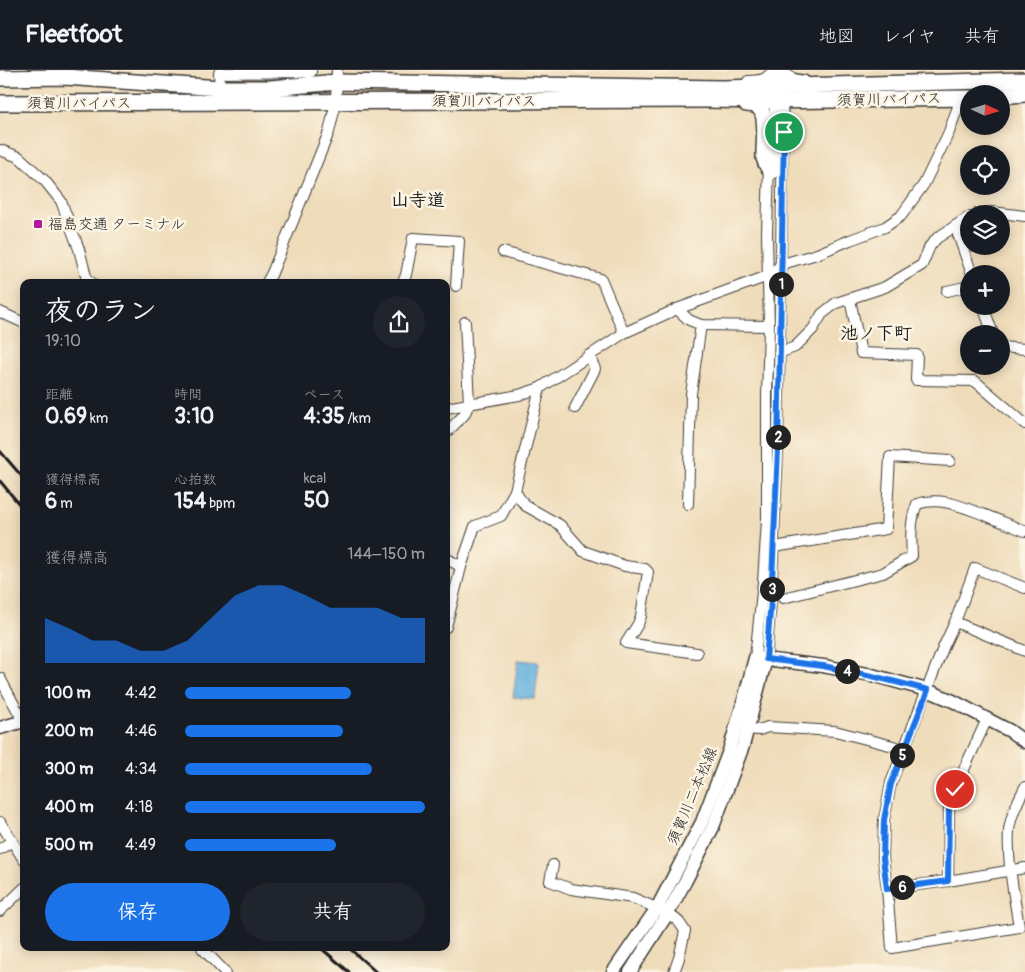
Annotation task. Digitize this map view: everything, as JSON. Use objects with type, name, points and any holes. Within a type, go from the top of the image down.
[{"type":"highway","points":[[781,70],[788,80],[795,82],[837,85]]},
{"type":"highway","name":"須賀川バイパス","points":[[0,78],[65,74],[220,88],[271,88],[337,76],[707,94],[775,95],[830,100],[960,98]]},
{"type":"highway","name":"須賀川バイパス","points":[[775,95],[837,85],[1025,80]]},
{"type":"highway","points":[[0,93],[51,93],[72,103]]},
{"type":"highway","name":"須賀川バイパス","points":[[0,103],[336,102],[707,94]]},
{"type":"highway","points":[[707,94],[758,107],[762,112],[764,122],[764,160],[769,169]]},
{"type":"highway","points":[[1010,95],[1025,94]]},
{"type":"highway","points":[[0,108],[28,108],[55,103]]},
{"type":"main road","points":[[760,658],[823,666],[928,690],[1010,731],[1025,742]]},
{"type":"main road","name":"須賀川二本松線","points":[[613,972],[686,882],[713,827],[748,730],[760,658]]},
{"type":"main road","name":"須賀川二本松線","points":[[630,972],[663,910],[702,822],[729,751],[745,696],[760,658]]},
{"type":"main road","points":[[0,728],[20,723]]},
{"type":"street","points":[[220,88],[219,73],[311,72],[311,70]]},
{"type":"street","points":[[707,94],[729,82],[760,80],[768,77],[774,70]]},
{"type":"street","points":[[768,276],[773,245],[774,70]]},
{"type":"street","points":[[271,72],[271,88]]},
{"type":"street","points":[[269,279],[329,132],[336,102],[337,76]]},
{"type":"street","points":[[775,95],[784,132]]},
{"type":"street","points":[[760,658],[767,520],[769,326],[767,234],[769,169],[775,95]]},
{"type":"street","points":[[760,658],[770,610],[774,547],[786,110],[789,105],[830,100]]},
{"type":"street","points":[[450,407],[519,395],[540,388],[624,333],[677,309],[768,276],[782,264],[818,254],[885,227],[901,216],[924,184],[960,109]]},
{"type":"street","points":[[0,150],[19,157],[45,181],[60,201],[79,249],[87,279]]},
{"type":"street","points":[[1010,214],[1025,216]]},
{"type":"street","points":[[779,353],[795,347],[813,329],[822,314],[836,303],[885,287],[922,265],[930,246],[937,238],[960,223]]},
{"type":"street","points":[[955,226],[969,265]]},
{"type":"street","points":[[404,279],[414,238],[459,241],[456,286]]},
{"type":"street","points":[[504,252],[601,279],[624,333]]},
{"type":"street","points":[[947,291],[960,288]]},
{"type":"street","points":[[850,299],[861,353],[916,355],[916,380],[975,381],[1025,424]]},
{"type":"street","points":[[677,309],[689,320],[700,325],[769,326]]},
{"type":"street","points":[[0,312],[20,321]]},
{"type":"street","points":[[450,429],[464,414],[469,404],[464,322]]},
{"type":"street","points":[[688,504],[691,394],[700,325]]},
{"type":"street","points":[[1010,348],[1025,350]]},
{"type":"street","points":[[575,408],[595,369],[589,355]]},
{"type":"street","points":[[450,611],[461,567],[475,526],[502,516],[515,491],[540,388]]},
{"type":"street","points":[[774,547],[886,529],[890,457],[950,461]]},
{"type":"street","points":[[515,491],[526,506],[560,525],[583,551],[624,566],[645,569],[648,572],[641,616],[626,643],[697,653]]},
{"type":"street","points":[[783,598],[883,573],[912,556],[910,531],[913,512],[917,504],[938,501],[954,504],[1025,531]]},
{"type":"street","points":[[450,560],[461,567]]},
{"type":"street","points":[[1025,588],[975,568],[891,784],[884,820],[883,858],[892,948],[1019,927],[1010,869],[1009,830],[1014,809],[1025,787]]},
{"type":"street","points":[[955,622],[1025,651]]},
{"type":"street","points":[[0,678],[20,716]]},
{"type":"street","points":[[948,881],[949,810],[955,789],[987,719]]},
{"type":"street","points":[[748,730],[760,730],[768,727],[835,731],[904,749]]},
{"type":"street","points":[[0,822],[20,854]]},
{"type":"street","points":[[0,849],[12,841]]},
{"type":"street","points":[[553,865],[550,881],[571,889],[633,898],[663,910],[679,922],[685,931],[674,972]]},
{"type":"street","points":[[887,889],[1025,868]]},
{"type":"street","points":[[0,911],[20,892]]},
{"type":"street","points":[[205,951],[225,972]]},
{"type":"water","points":[[518,660],[539,662],[535,699],[513,697]]},
{"type":"railway","points":[[0,451],[20,474]]},
{"type":"railway","points":[[0,481],[20,505]]},
{"type":"railway","points":[[324,951],[349,972]]},
{"type":"railway","points":[[352,951],[376,972]]},
{"type":"place","name":"福島交通 ターミナル","points":[[38,224]]},
{"type":"district","name":"山寺道","points":[[418,200]]},
{"type":"district","name":"池ノ下町","points":[[876,333]]},
{"type":"route","points":[[784,132],[778,450],[771,601],[766,659],[823,666],[928,690],[891,784],[884,820],[883,858],[887,889],[948,881],[949,810],[955,789]]}]
